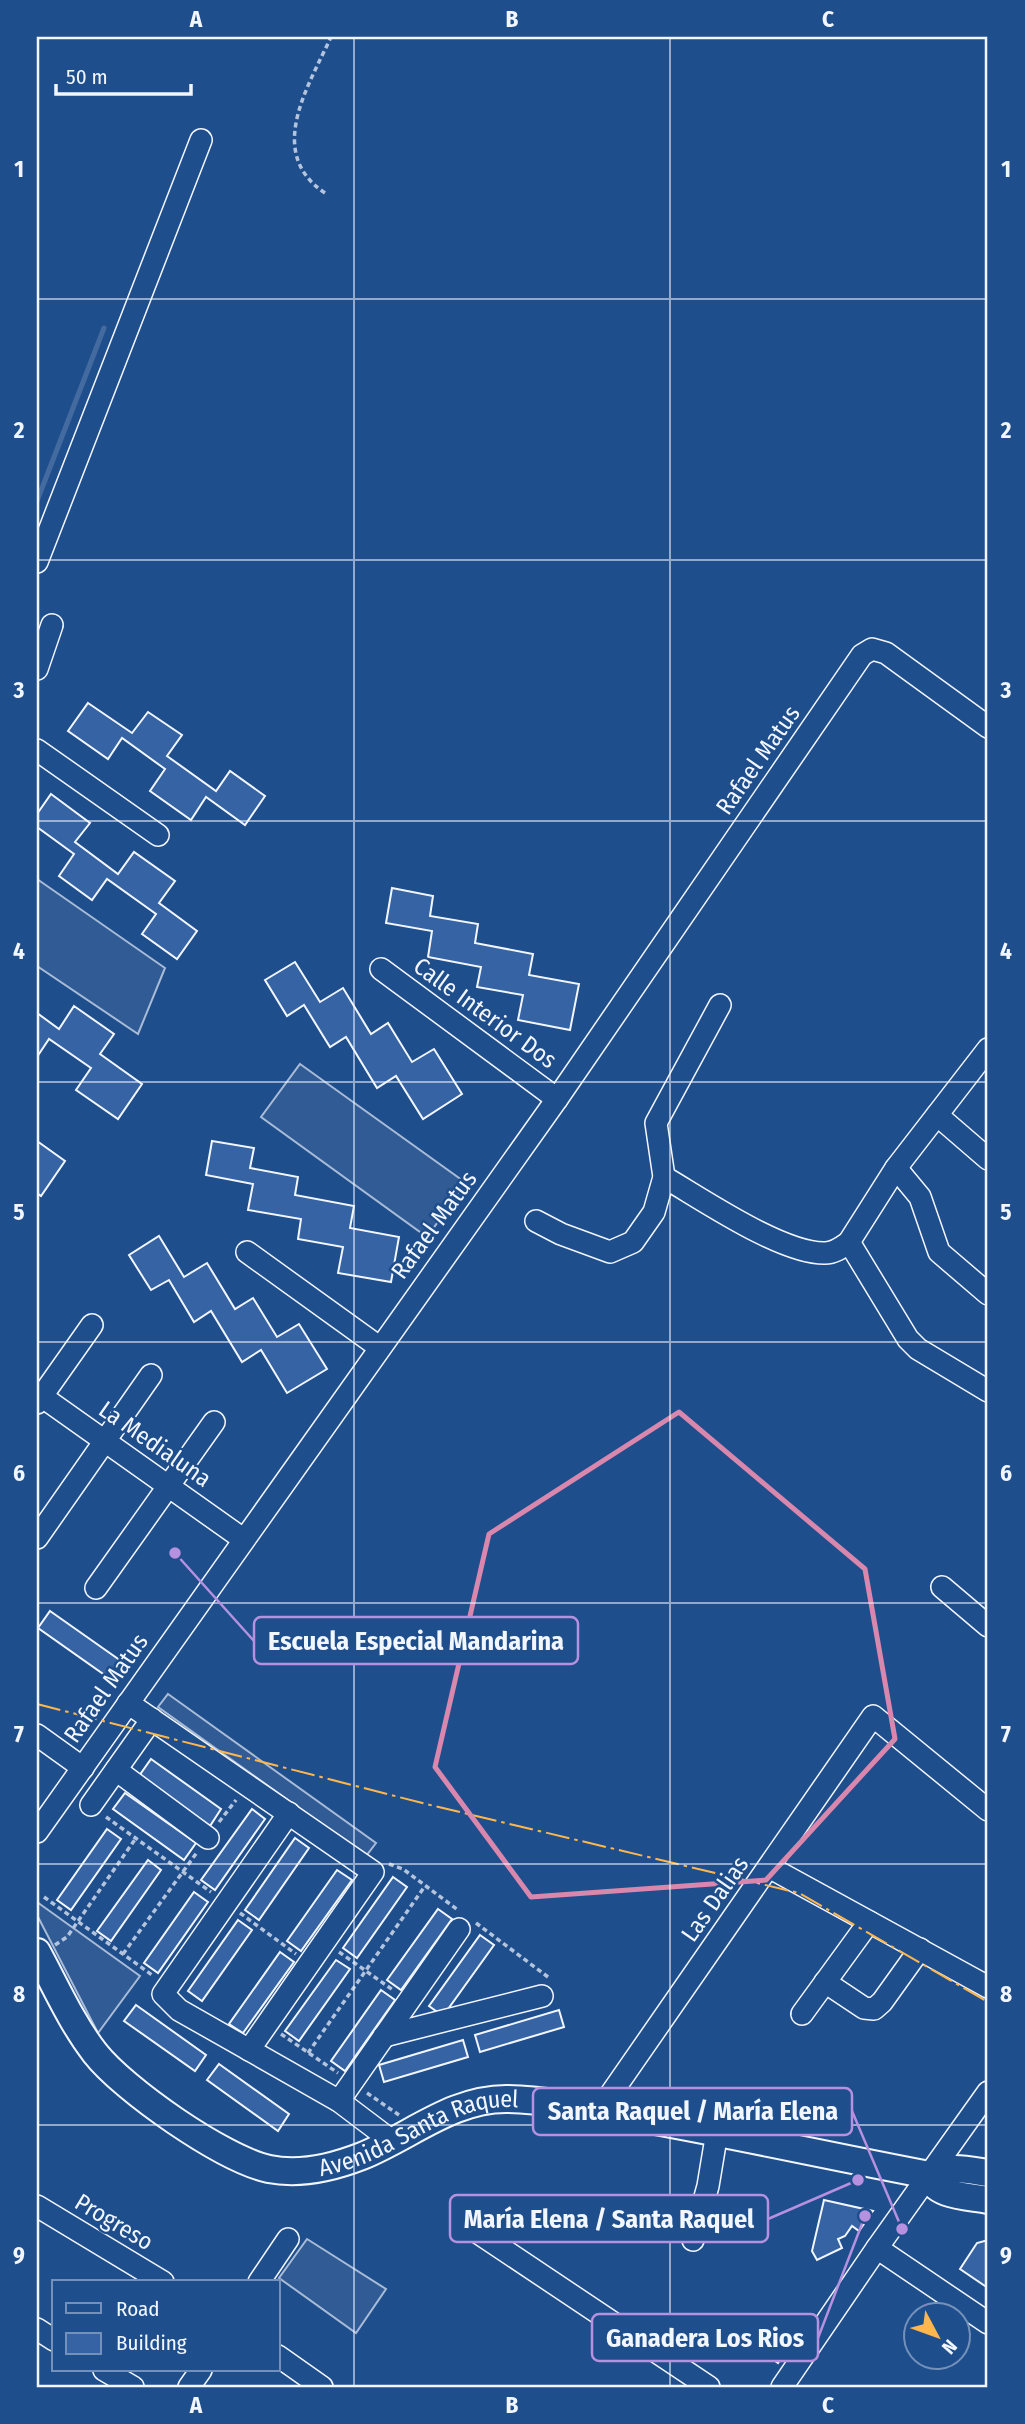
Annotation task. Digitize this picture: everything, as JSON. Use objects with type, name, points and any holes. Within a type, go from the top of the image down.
[{"type":"main road","name":"Avenida Santa Raquel","points":[[38,1954],[84,2038],[105,2064],[141,2096],[224,2150],[259,2166],[294,2171],[345,2162],[454,2109],[489,2100],[549,2102],[929,2175],[954,2168],[988,2173]]},
{"type":"main road","name":"Avenida Santa Raquel","points":[[929,2175],[934,2186],[941,2190],[988,2200]]},
{"type":"street","points":[[37,562],[201,140]]},
{"type":"street","points":[[37,669],[52,625]]},
{"type":"street","name":"Rafael Matus","points":[[37,1832],[557,1099],[862,655],[872,649],[886,653],[988,727]]},
{"type":"street","points":[[37,750],[158,835]]},
{"type":"street","name":"Calle Interior Dos","points":[[381,969],[557,1099]]},
{"type":"street","points":[[536,1221],[561,1234],[610,1252],[632,1242],[654,1212],[664,1177],[656,1123],[693,1060],[720,1005]]},
{"type":"street","points":[[664,1177],[758,1232],[810,1251],[827,1253],[838,1250],[849,1242],[896,1168],[988,1049]]},
{"type":"street","points":[[937,1115],[988,1159]]},
{"type":"street","points":[[896,1168],[920,1198],[939,1252],[988,1294]]},
{"type":"street","points":[[849,1242],[908,1339],[918,1349],[988,1391]]},
{"type":"street","points":[[247,1252],[379,1348]]},
{"type":"street","points":[[38,1397],[92,1325]]},
{"type":"street","points":[[37,1538],[151,1375]]},
{"type":"street","name":"La Medialuna","points":[[38,1397],[243,1539]]},
{"type":"street","points":[[96,1588],[214,1422]]},
{"type":"street","points":[[942,1587],[988,1626]]},
{"type":"street","points":[[128,1703],[373,1872],[249,2050]]},
{"type":"street","name":"Las Dalias","points":[[599,2111],[873,1716],[988,1811]]},
{"type":"street","points":[[90,1805],[152,1719]]},
{"type":"street","points":[[37,1735],[83,1768]]},
{"type":"street","points":[[116,1770],[208,1838]]},
{"type":"street","points":[[289,1813],[163,1994],[179,2010],[340,2101],[392,2141]]},
{"type":"street","points":[[769,1867],[988,1987]]},
{"type":"street","points":[[802,2014],[869,1922]]},
{"type":"street","points":[[340,2101],[459,1929]]},
{"type":"street","points":[[825,1982],[863,2008],[874,2009],[919,1949]]},
{"type":"street","points":[[384,2036],[542,1996]]},
{"type":"street","points":[[782,2387],[988,2092]]},
{"type":"street","points":[[694,2240],[708,2186],[717,2133]]},
{"type":"street","name":"Progreso","points":[[37,2206],[160,2280]]},
{"type":"street","points":[[461,2222],[709,2387]]},
{"type":"street","points":[[260,2280],[288,2239]]},
{"type":"street","points":[[877,2248],[988,2323]]},
{"type":"street","points":[[37,2329],[52,2339]]},
{"type":"street","points":[[280,2357],[322,2387]]},
{"type":"street","points":[[107,2372],[133,2387]]},
{"type":"street","points":[[189,2387],[200,2372]]},
{"type":"path","points":[[325,193],[315,186],[300,168],[293,136],[294,125],[331,37]]},
{"type":"path","points":[[123,1954],[247,1785]]},
{"type":"path","points":[[90,1805],[309,1963]]},
{"type":"path","points":[[38,1954],[67,1937],[136,1838]]},
{"type":"path","points":[[308,2053],[425,1886]]},
{"type":"path","points":[[44,1897],[168,1986]]},
{"type":"path","points":[[324,1942],[409,2001]]},
{"type":"path","points":[[266,2025],[401,2116]]},
{"type":"highlighted area","points":[[679,1412],[865,1569],[895,1739],[766,1880],[531,1897],[435,1767],[489,1534]]},
{"type":"shaded area","points":[[37,879],[165,968],[138,1034],[37,966]]},
{"type":"shaded area","points":[[300,1064],[466,1183],[427,1237],[261,1117]]},
{"type":"shaded area","points":[[168,1694],[376,1843],[366,1856],[158,1707]]},
{"type":"shaded area","points":[[37,1902],[140,1976],[98,2033],[37,1915]]},
{"type":"shaded area","points":[[307,2239],[386,2289],[356,2333],[279,2278]]},
{"type":"building","points":[[88,703],[132,733],[148,712],[182,735],[167,756],[216,791],[230,771],[265,796],[245,825],[206,797],[191,820],[150,791],[165,769],[122,738],[108,759],[68,731]]},
{"type":"building","points":[[51,794],[90,823],[75,842],[118,874],[134,852],[175,881],[159,903],[197,931],[177,959],[142,934],[156,914],[107,879],[92,900],[59,876],[74,854],[37,827],[37,814]]},
{"type":"building","points":[[392,888],[433,896],[430,916],[478,924],[475,943],[533,954],[529,975],[579,984],[570,1030],[518,1020],[523,995],[477,987],[481,967],[428,957],[432,931],[386,923]]},
{"type":"building","points":[[295,962],[320,1002],[343,988],[371,1034],[388,1023],[412,1062],[434,1049],[462,1094],[423,1119],[396,1076],[377,1088],[346,1037],[330,1047],[304,1005],[287,1016],[265,980]]},
{"type":"building","points":[[74,1006],[114,1034],[100,1054],[142,1084],[118,1119],[76,1090],[91,1068],[49,1039],[37,1057],[37,1013],[59,1029]]},
{"type":"building","points":[[37,1141],[65,1161],[41,1196],[37,1193]]},
{"type":"building","points":[[212,1141],[254,1148],[250,1168],[298,1177],[295,1195],[354,1206],[350,1228],[399,1237],[391,1282],[338,1273],[343,1247],[298,1239],[301,1219],[248,1210],[253,1184],[206,1175]]},
{"type":"building","points":[[159,1236],[184,1277],[207,1263],[235,1309],[253,1298],[277,1337],[299,1324],[327,1369],[287,1393],[261,1350],[242,1362],[211,1311],[194,1322],[169,1280],[151,1290],[129,1255]]},
{"type":"building","points":[[50,1611],[121,1661],[109,1678],[38,1628]]},
{"type":"building","points":[[151,1759],[221,1809],[210,1826],[139,1776]]},
{"type":"building","points":[[125,1793],[196,1843],[184,1860],[113,1809]]},
{"type":"building","points":[[252,1809],[265,1819],[215,1890],[201,1880]]},
{"type":"building","points":[[107,1829],[121,1839],[71,1910],[57,1900]]},
{"type":"building","points":[[295,1838],[309,1848],[259,1920],[245,1910]]},
{"type":"building","points":[[148,1860],[161,1870],[111,1941],[97,1931]]},
{"type":"building","points":[[337,1870],[352,1880],[301,1951],[287,1941]]},
{"type":"building","points":[[393,1877],[407,1887],[357,1958],[343,1948]]},
{"type":"building","points":[[194,1892],[208,1902],[158,1973],[144,1963]]},
{"type":"building","points":[[438,1909],[452,1919],[401,1990],[387,1980]]},
{"type":"building","points":[[238,1920],[252,1930],[202,2001],[188,1991]]},
{"type":"building","points":[[480,1935],[494,1945],[443,2016],[429,2006]]},
{"type":"building","points":[[280,1952],[294,1962],[243,2033],[229,2024]]},
{"type":"building","points":[[336,1960],[350,1969],[299,2041],[285,2031]]},
{"type":"building","points":[[381,1990],[395,2000],[345,2071],[331,2061]]},
{"type":"building","points":[[136,2005],[206,2055],[195,2071],[124,2021]]},
{"type":"building","points":[[559,2010],[564,2027],[480,2052],[475,2035]]},
{"type":"building","points":[[463,2040],[468,2057],[384,2082],[379,2065]]},
{"type":"building","points":[[219,2064],[289,2114],[278,2131],[207,2080]]},
{"type":"building","points":[[824,2200],[873,2211],[859,2231],[852,2226],[845,2236],[838,2239],[842,2248],[817,2260],[812,2251]]},
{"type":"building","points":[[988,2240],[988,2288],[960,2269],[977,2243]]},
{"type":"building","points":[[767,2322],[793,2340],[778,2363],[751,2344]]},
{"type":"waterway","points":[[37,501],[104,328]]},
{"type":"power","points":[[37,1704],[426,1804],[799,1893],[988,2002]]},
{"type":"place","name":"Escuela Especial Mandarina","points":[[175,1553]]},
{"type":"place","name":"María Elena / Santa Raquel","points":[[858,2180]]},
{"type":"place","name":"Ganadera Los Rios","points":[[865,2216]]},
{"type":"place","name":"Santa Raquel / María Elena","points":[[902,2229]]}]
